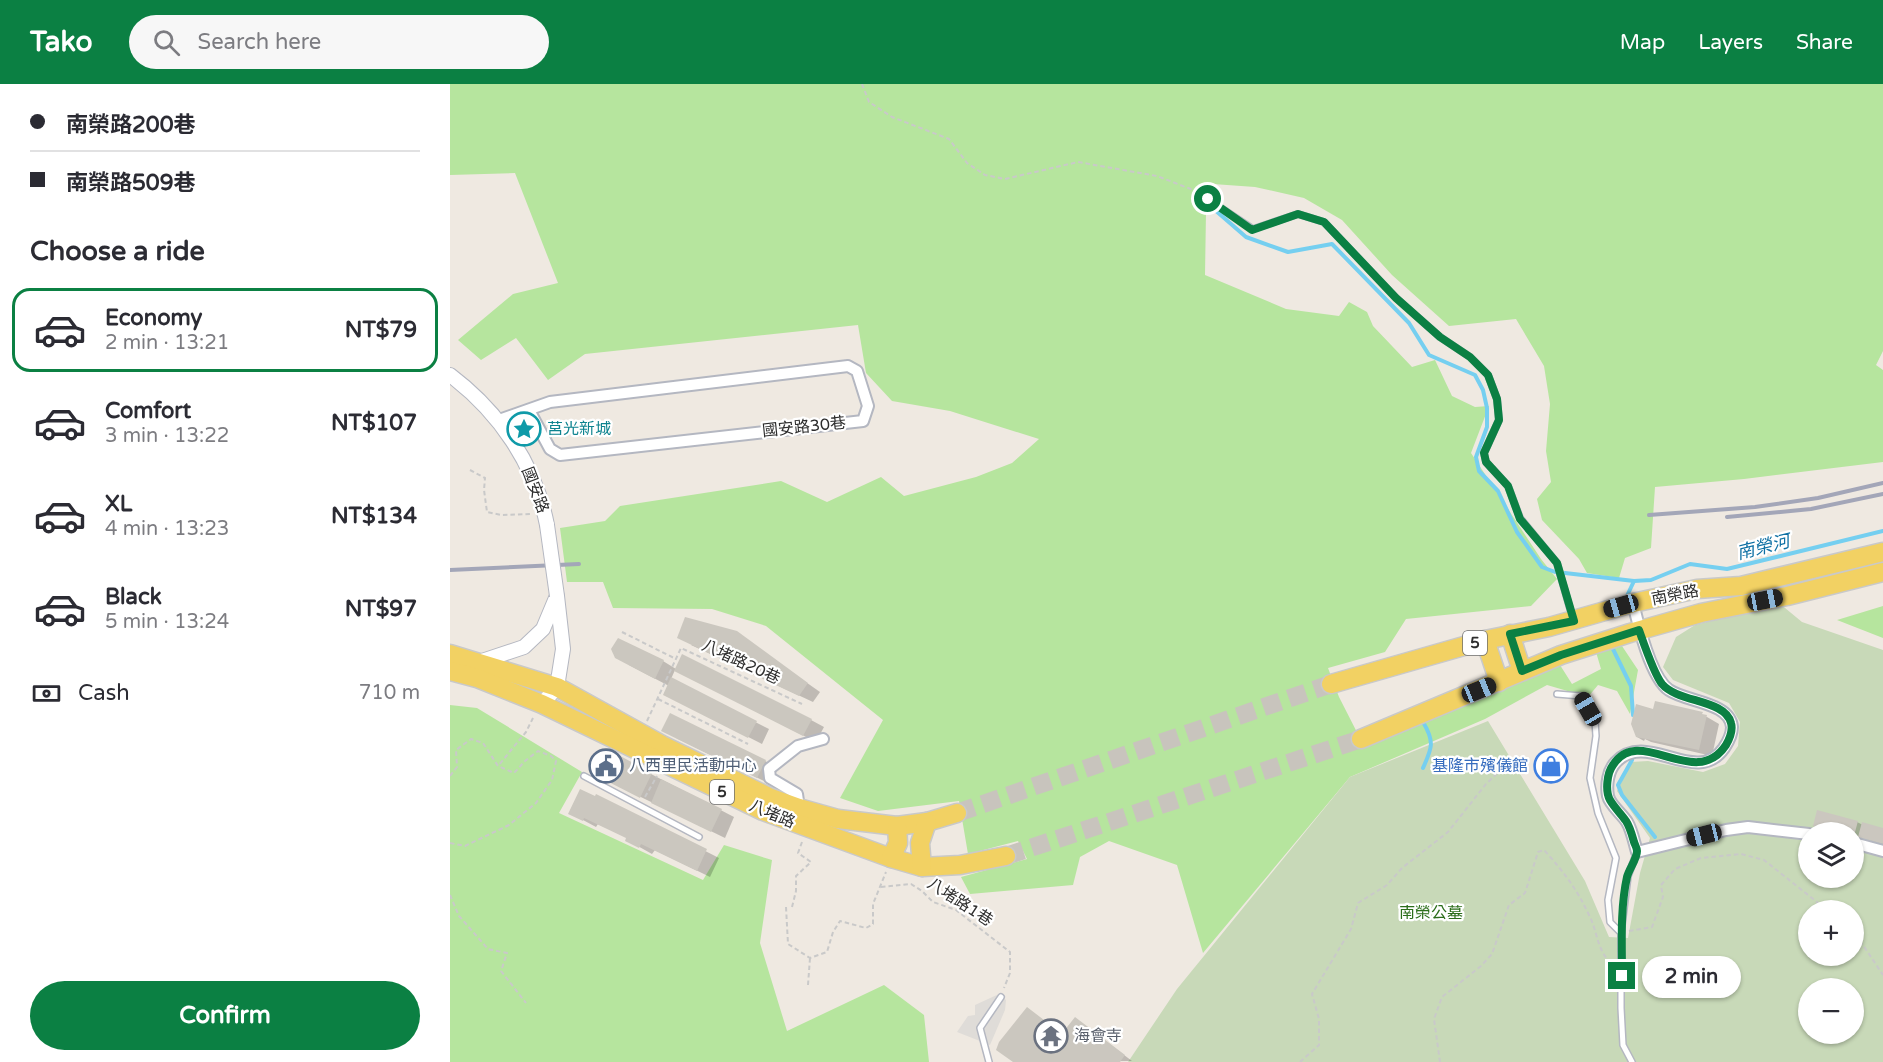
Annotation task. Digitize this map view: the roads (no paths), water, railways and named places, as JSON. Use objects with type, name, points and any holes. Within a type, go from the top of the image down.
[{"type":"main road","name":"南榮路","points":[[1331,684],[1485,640],[1574,621],[1633,603],[1697,589],[1742,586],[1883,552]]},
{"type":"main road","name":"南榮路","points":[[1361,739],[1561,655],[1639,630],[1701,613],[1787,596],[1883,572]]},
{"type":"main road","points":[[1510,634],[1522,671]]},
{"type":"main road","name":"5","points":[[1485,640],[1499,682]]},
{"type":"main road","name":"八堵路","points":[[450,654],[557,687],[640,734],[771,798],[799,808],[838,819],[897,826],[927,822],[957,813]]},
{"type":"main road","name":"八堵路","points":[[450,671],[477,678],[542,704],[763,811],[891,858],[922,867],[960,865],[1006,856]]},
{"type":"main road","points":[[922,867],[920,843],[927,822]]},
{"type":"main road","points":[[891,858],[898,843],[897,826]]},
{"type":"street","name":"國安路30巷","points":[[498,420],[550,402],[848,366],[857,371],[868,406],[863,421],[560,455],[550,449],[530,410]]},
{"type":"street","name":"國安路","points":[[450,375],[473,393],[498,420],[526,463],[546,520],[557,596]]},
{"type":"street","points":[[478,662],[524,647],[543,629],[557,596]]},
{"type":"street","points":[[542,704],[557,687],[563,649],[557,596]]},
{"type":"street","points":[[1633,603],[1639,630],[1661,684],[1670,691],[1722,710],[1730,720],[1732,730],[1719,755],[1705,761],[1688,763],[1644,750],[1633,750],[1622,755],[1613,765],[1608,776],[1608,798],[1628,824],[1637,852],[1726,830],[1748,827],[1798,833]]},
{"type":"street","points":[[799,808],[797,794],[770,778],[769,769],[798,746],[823,739]]},
{"type":"street","points":[[1864,846],[1883,851]]},
{"type":"lane","points":[[1202,209],[1206,197],[1252,230],[1298,214],[1324,222],[1396,298],[1440,337],[1470,357],[1488,375],[1497,399],[1499,420],[1484,453],[1486,462],[1508,486],[1520,519],[1557,563],[1574,621]]},
{"type":"lane","points":[[1557,694],[1581,696],[1594,721],[1596,736],[1590,778],[1598,813],[1616,858],[1608,900],[1610,922],[1621,933]]},
{"type":"lane","points":[[584,776],[699,837]]},
{"type":"lane","points":[[1632,1062],[1623,1045],[1621,933],[1628,876],[1637,852]]},
{"type":"lane","points":[[989,1062],[980,1028],[1001,997]]},
{"type":"waterway","points":[[1208,204],[1246,237],[1288,252],[1332,244],[1409,323],[1429,355],[1475,375],[1483,390],[1487,408],[1487,427],[1476,457],[1479,471],[1498,491],[1517,532],[1542,567],[1555,572]]},
{"type":"waterway","name":"南榮河","points":[[1626,598],[1634,581],[1651,580],[1690,564],[1727,569],[1883,531]]},
{"type":"waterway","points":[[1565,573],[1634,581]]},
{"type":"waterway","name":"南榮河","points":[[1612,647],[1631,686],[1633,715]]},
{"type":"waterway","points":[[1423,722],[1431,745],[1423,768]]},
{"type":"waterway","name":"南榮河","points":[[1632,760],[1618,785],[1622,795],[1655,837]]},
{"type":"tunnel","points":[[957,813],[1331,684]]},
{"type":"tunnel","points":[[1006,856],[1361,739]]},
{"type":"railway","points":[[1649,515],[1755,507],[1818,498],[1883,483]]},
{"type":"railway","points":[[1727,517],[1811,509],[1883,494]]},
{"type":"railway","points":[[450,570],[579,564]]},
{"type":"place","name":"莒光新城","points":[[524,429]]},
{"type":"place","name":"八西里民活動中心","points":[[606,766]]},
{"type":"place","name":"基隆市殯儀館","points":[[1551,766]]},
{"type":"place","name":"海會寺","points":[[1051,1036]]},
{"type":"park label","name":"南榮公墓","points":[[1431,913]]}]
